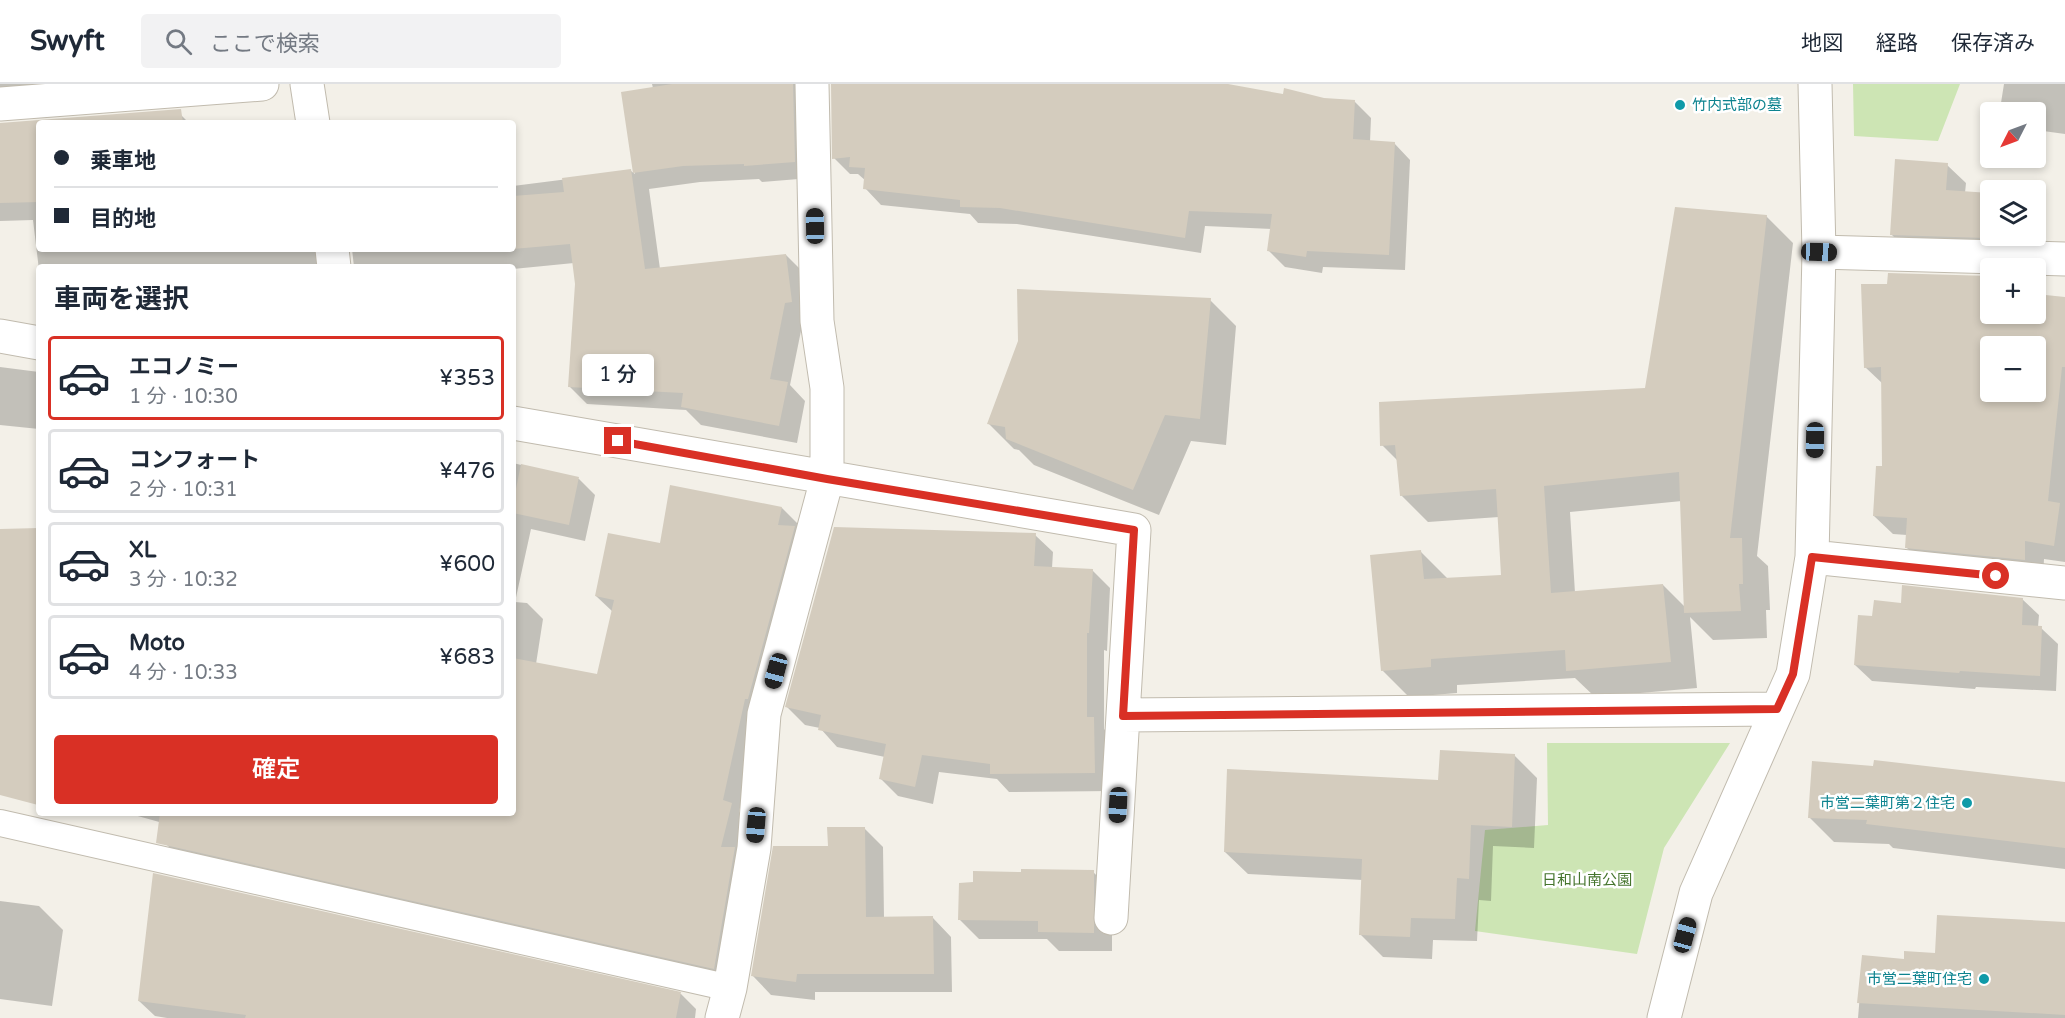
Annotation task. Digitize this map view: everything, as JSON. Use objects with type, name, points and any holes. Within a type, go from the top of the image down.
[{"type":"street","points":[[0,104],[262,84]]},
{"type":"street","points":[[307,84],[313,120]]},
{"type":"street","points":[[726,1003],[754,848],[764,714],[827,479],[827,388],[817,321],[812,84]]},
{"type":"street","points":[[1664,1018],[1696,893],[1793,674],[1812,557],[1819,252],[1815,84]]},
{"type":"street","points":[[1819,252],[2065,259]]},
{"type":"street","points":[[0,336],[36,342]]},
{"type":"street","points":[[516,424],[827,479],[1134,530],[1111,918]]},
{"type":"street","points":[[1812,557],[2065,583]]},
{"type":"street","points":[[1123,716],[1777,709]]},
{"type":"lane","points":[[0,823],[726,1003]]},
{"type":"green space","points":[[1853,84],[1960,84],[1938,141],[1854,136]]},
{"type":"green space","name":"日和山南公園","points":[[1547,743],[1730,743],[1664,848],[1637,954],[1475,931],[1485,830],[1548,825]]},
{"type":"building","points":[[672,84],[793,84],[795,162],[744,166],[744,164],[683,166],[633,173],[621,92]]},
{"type":"building","points":[[831,84],[1228,84],[1283,94],[1284,88],[1324,98],[1355,100],[1353,139],[1395,142],[1389,255],[1307,251],[1306,257],[1267,251],[1272,214],[1189,211],[1185,238],[1000,208],[960,207],[960,200],[863,189],[865,168],[849,167],[850,157],[832,159]]},
{"type":"building","points":[[181,109],[183,120],[39,120]]},
{"type":"building","points":[[36,120],[36,202],[0,203],[0,123]]},
{"type":"building","points":[[1895,159],[1948,163],[1946,190],[1980,192],[1980,238],[1890,235]]},
{"type":"building","points":[[631,169],[645,269],[786,254],[792,302],[785,303],[770,379],[788,382],[779,426],[681,407],[683,393],[568,387],[575,284],[570,244],[516,249],[516,196],[564,192],[562,178]]},
{"type":"building","points":[[1675,207],[1767,215],[1730,538],[1742,538],[1743,584],[1739,584],[1741,611],[1684,613],[1679,472],[1544,486],[1551,593],[1663,584],[1671,662],[1566,671],[1565,650],[1431,659],[1431,667],[1381,671],[1370,555],[1421,550],[1424,579],[1501,575],[1496,489],[1400,496],[1395,445],[1380,446],[1379,402],[1645,388]]},
{"type":"building","points":[[1888,273],[1980,276],[1980,324],[2046,324],[2046,295],[2065,297],[2065,367],[2062,367],[2048,501],[2060,503],[2054,546],[2025,541],[2025,560],[1905,548],[1907,518],[1873,516],[1876,466],[1882,466],[1881,367],[1864,368],[1861,284],[1887,284]]},
{"type":"building","points":[[1017,289],[1211,298],[1200,419],[1165,415],[1133,490],[1006,439],[1005,427],[987,424],[1018,341]]},
{"type":"building","points":[[521,464],[579,477],[569,525],[516,514],[516,489]]},
{"type":"building","points":[[670,485],[782,507],[778,525],[795,526],[748,699],[745,699],[723,800],[732,803],[721,847],[735,847],[714,969],[156,843],[160,816],[516,816],[516,659],[597,674],[614,600],[595,596],[608,533],[660,543]]},
{"type":"building","points":[[834,527],[1036,533],[1034,566],[1093,569],[1089,633],[1087,633],[1087,717],[1094,717],[1095,773],[990,774],[990,764],[922,755],[915,787],[879,779],[886,744],[818,730],[821,715],[785,707]]},
{"type":"building","points":[[36,528],[36,804],[0,795],[0,529]]},
{"type":"building","points":[[1902,585],[2023,598],[2022,625],[2042,626],[2040,676],[1854,665],[1858,615],[1872,616],[1874,600],[1901,603]]},
{"type":"building","points":[[1440,750],[1515,754],[1512,827],[1471,825],[1469,879],[1457,878],[1455,919],[1411,918],[1410,937],[1359,935],[1362,859],[1224,852],[1227,769],[1438,780]]},
{"type":"building","name":"市営二葉町第２住宅","points":[[1874,760],[2065,782],[2065,848],[1866,824],[1867,820],[1808,818],[1812,761],[1873,766]]},
{"type":"building","points":[[827,827],[865,827],[866,917],[933,916],[934,974],[797,974],[796,982],[751,976],[773,846],[828,846]]},
{"type":"building","points":[[1021,869],[1094,870],[1094,933],[1038,932],[1038,921],[958,920],[959,883],[973,882],[973,871],[1021,872]]},
{"type":"building","points":[[153,873],[681,992],[676,1018],[245,1018],[246,1015],[138,1001]]},
{"type":"building","name":"市営二葉町住宅","points":[[1937,915],[2065,922],[2065,1015],[1857,1003],[1862,955],[1904,959],[1904,951],[1935,953]]},
{"type":"place","name":"竹内式部の墓","points":[[1680,105]]},
{"type":"place","name":"市営二葉町第２住宅","points":[[1967,803]]},
{"type":"place","name":"市営二葉町住宅","points":[[1984,979]]},
{"type":"route","points":[[618,441],[827,479],[1134,530],[1123,716],[1777,709],[1793,674],[1812,557],[1996,576]]}]
